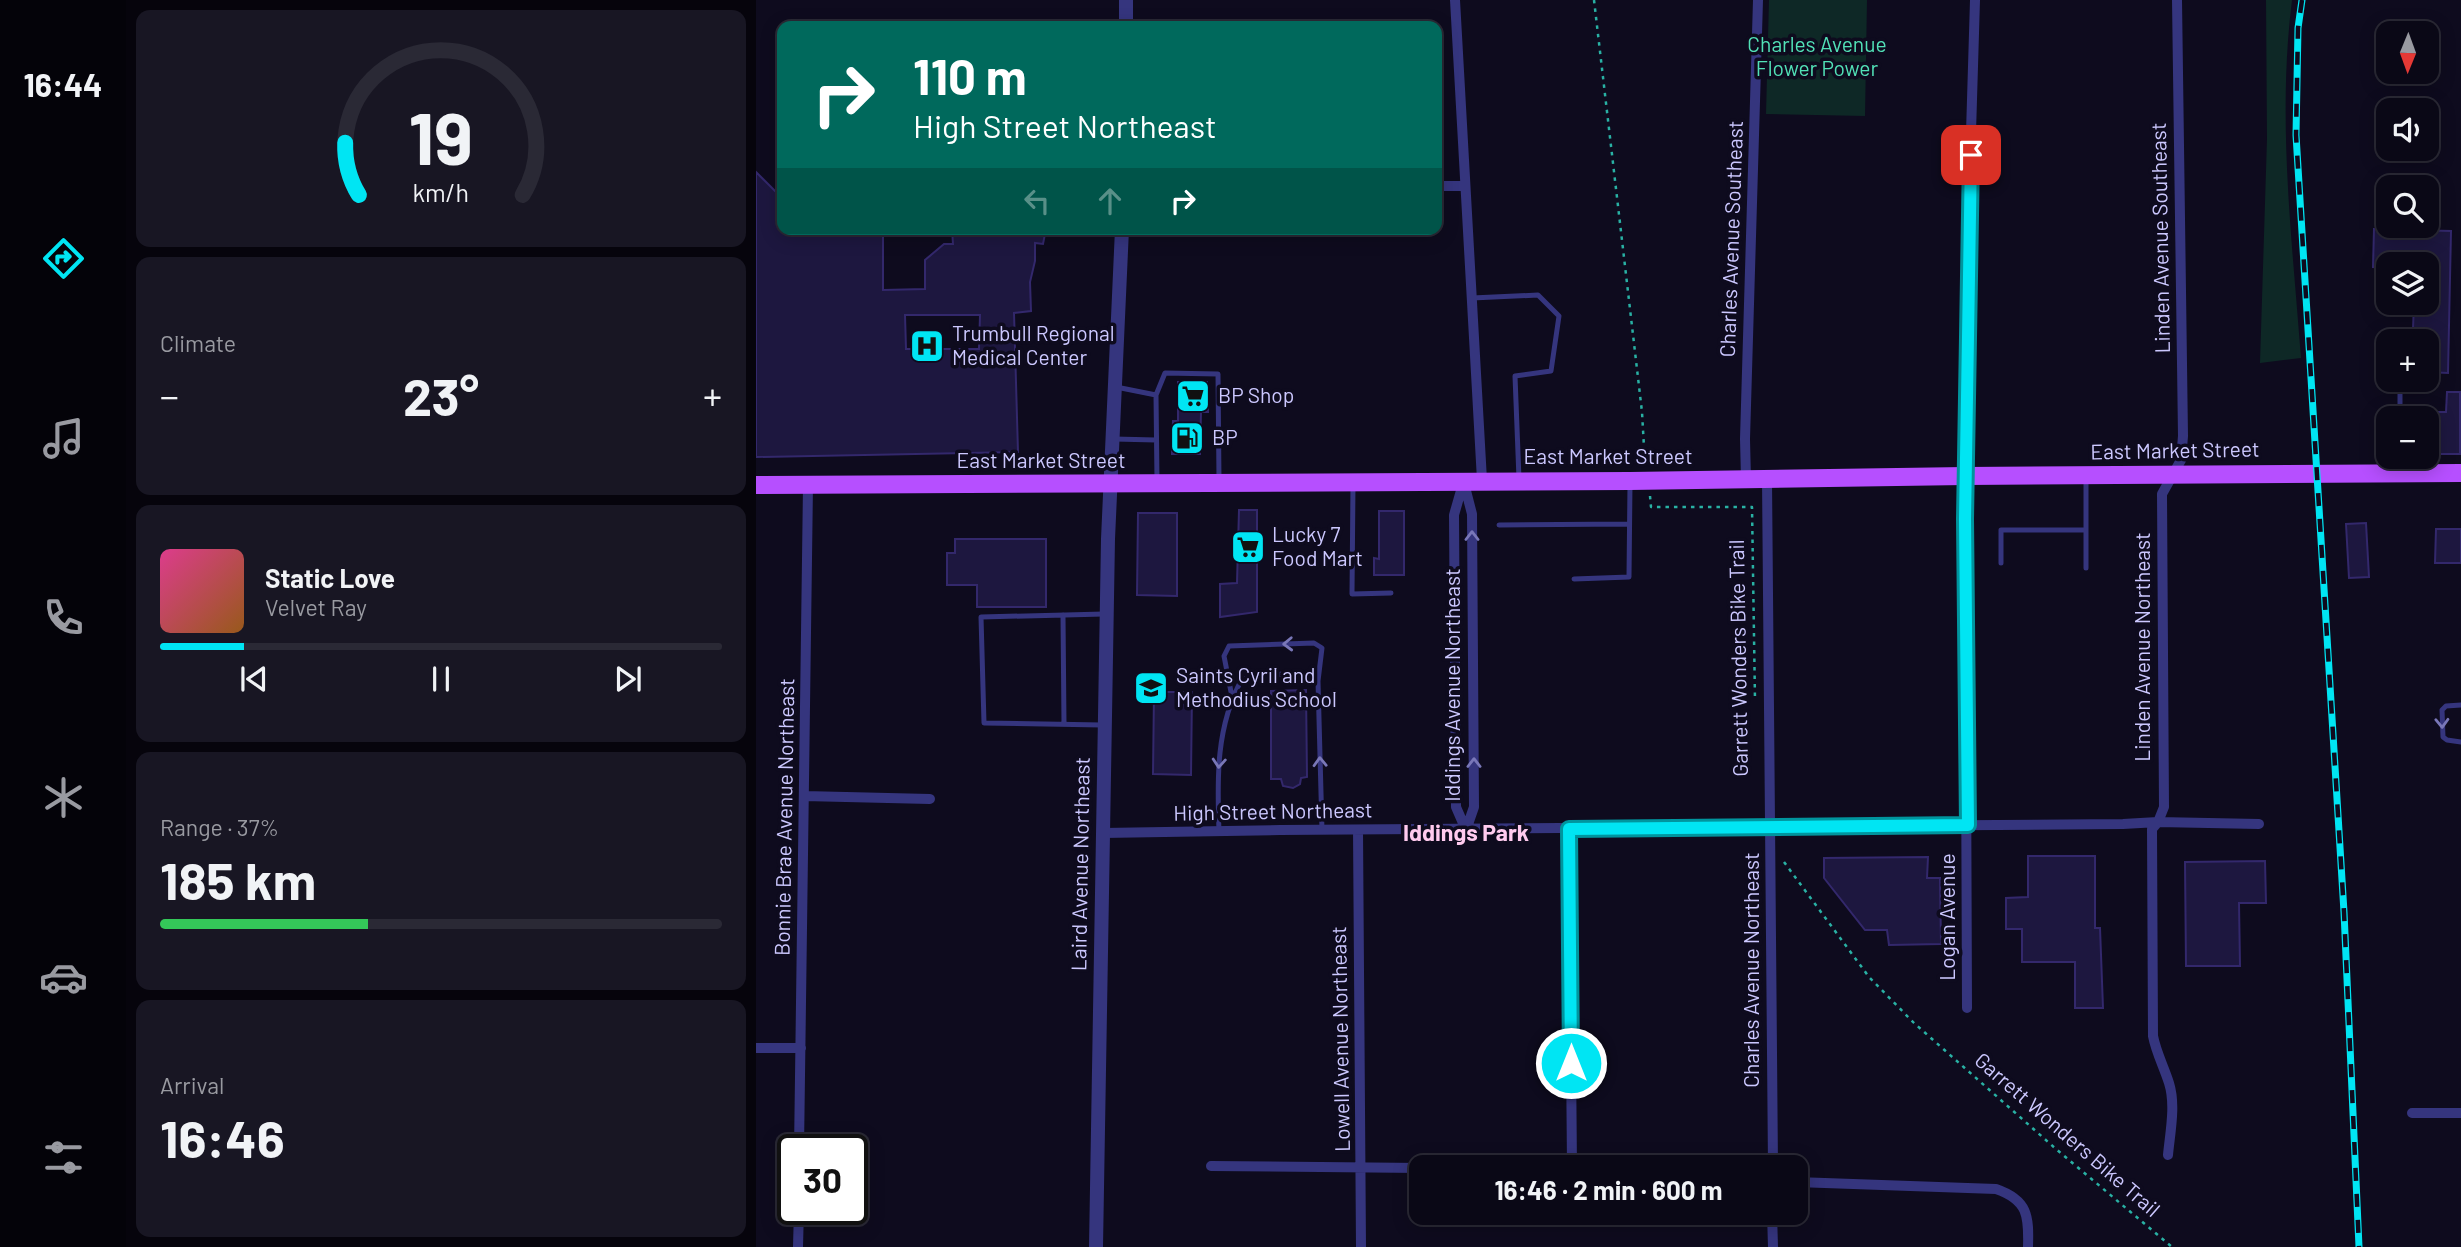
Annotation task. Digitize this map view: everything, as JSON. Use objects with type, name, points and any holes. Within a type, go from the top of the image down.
[{"type":"main road","name":"East Market Street","points":[[756,485],[1639,481],[2174,474],[2376,466]]},
{"type":"main road","name":"East Market Street","points":[[2434,469],[2461,473]]},
{"type":"street","points":[[1126,0],[1126,21]]},
{"type":"street","points":[[1455,0],[1482,480]]},
{"type":"street","name":"Charles Avenue Southeast","points":[[1746,479],[1758,0]]},
{"type":"street","name":"Logan Avenue","points":[[1967,1008],[1965,476],[1968,232],[1975,0]]},
{"type":"street","name":"Linden Avenue Southeast","points":[[2174,474],[2183,454],[2177,0]]},
{"type":"street","points":[[1442,186],[1465,186]]},
{"type":"street","name":"Laird Avenue Northeast","points":[[1096,1247],[1107,614],[1122,235]]},
{"type":"street","name":"Linden Avenue Northeast","points":[[2168,1155],[2170,1086],[2153,1036],[2152,829],[2164,807],[2162,494],[2174,474]]},
{"type":"street","name":"Charles Avenue Northeast","points":[[1767,479],[1773,1155]]},
{"type":"street","name":"Iddings Avenue Northeast","points":[[1464,480],[1454,515],[1456,807],[1466,830]]},
{"type":"street","name":"Iddings Avenue Northeast","points":[[1464,480],[1472,514],[1474,807],[1466,830]]},
{"type":"street","name":"Bonnie Brae Avenue Northeast","points":[[799,1134],[808,485]]},
{"type":"street","points":[[804,796],[930,799]]},
{"type":"street","name":"High Street Northeast","points":[[1103,833],[2158,822],[2259,824]]},
{"type":"street","points":[[1569,829],[1572,1155]]},
{"type":"street","name":"Lowell Avenue Northeast","points":[[1358,830],[1361,1247]]},
{"type":"street","points":[[756,1048],[801,1048]]},
{"type":"street","points":[[2412,1113],[2461,1113]]},
{"type":"street","points":[[1211,1166],[1409,1168]]},
{"type":"street","points":[[1808,1182],[1996,1189],[2019,1200],[2026,1214],[2028,1247]]},
{"type":"street","points":[[798,1247],[799,1225]]},
{"type":"street","points":[[1772,1225],[1773,1247]]},
{"type":"lane","points":[[1472,298],[1538,295],[1559,316],[1551,371],[1515,376],[1519,481]]},
{"type":"lane","points":[[1157,482],[1156,395],[1165,373],[1218,374],[1219,482]]},
{"type":"lane","points":[[1116,387],[1156,395]]},
{"type":"lane","points":[[1114,439],[1156,440]]},
{"type":"lane","points":[[2085,568],[2086,475]]},
{"type":"lane","points":[[1353,481],[1352,594],[1391,593]]},
{"type":"lane","points":[[1574,579],[1629,577],[1629,524],[1639,481]]},
{"type":"lane","points":[[1499,524],[1629,524]]},
{"type":"lane","points":[[2001,563],[2001,530],[2086,530]]},
{"type":"lane","points":[[1105,725],[984,723],[981,617],[1107,614]]},
{"type":"lane","points":[[1063,615],[1064,724]]},
{"type":"lane","points":[[1232,697],[1224,656],[1229,646],[1314,643],[1322,648],[1318,681],[1322,830]]},
{"type":"lane","points":[[1219,831],[1217,787],[1221,737],[1232,697],[1242,678],[1298,672],[1318,681]]},
{"type":"lane","points":[[2461,705],[2446,706],[2442,709],[2441,716],[2443,737],[2461,742]]},
{"type":"path","name":"Garrett Wonders Bike Trail","points":[[1594,0],[1642,412],[1639,481],[1651,507],[1752,507],[1755,711]]},
{"type":"path","name":"Garrett Wonders Bike Trail","points":[[1771,845],[1869,977],[1914,1023],[2172,1247]]},
{"type":"green space","name":"Charles Avenue Flower Power","points":[[1769,0],[1867,0],[1865,116],[1766,114]]},
{"type":"green space","points":[[2266,0],[2292,0],[2286,134],[2301,358],[2260,363],[2267,139]]},
{"type":"building","points":[[756,172],[777,193],[777,235],[883,235],[883,290],[925,289],[925,260],[944,244],[953,244],[952,235],[1045,235],[1043,244],[1035,243],[1035,261],[1030,282],[1031,311],[1014,313],[1018,452],[756,457]],"holes":[[[905,315],[980,315],[979,349],[906,349]]]},
{"type":"building","points":[[2374,229],[2376,238],[2439,238],[2439,231],[2451,231],[2448,373],[2439,373],[2439,329],[2413,329],[2414,315],[2439,315],[2439,252],[2376,252],[2376,267],[2373,267]]},
{"type":"building","points":[[1178,382],[1207,382],[1208,412],[1201,412],[1200,454],[1172,454],[1173,421],[1178,421]]},
{"type":"building","points":[[2447,392],[2460,392],[2460,454],[2439,454],[2439,412],[2446,412]]},
{"type":"building","name":"Lucky 7 Food Mart","points":[[1239,510],[1257,510],[1257,612],[1220,617],[1220,584],[1237,583]]},
{"type":"building","points":[[1379,511],[1404,511],[1404,575],[1374,575],[1374,558],[1379,559]]},
{"type":"building","points":[[1138,513],[1177,513],[1177,596],[1137,595]]},
{"type":"building","points":[[2366,523],[2369,577],[2349,578],[2346,524]]},
{"type":"building","points":[[2436,529],[2461,529],[2461,563],[2435,563]]},
{"type":"building","points":[[955,539],[1046,539],[1046,607],[977,607],[977,585],[947,585],[947,553],[955,553]]},
{"type":"building","points":[[1306,690],[1307,777],[1301,778],[1300,784],[1293,788],[1283,786],[1281,779],[1271,779],[1271,691]]},
{"type":"building","points":[[1154,692],[1192,692],[1191,775],[1153,774]]},
{"type":"building","points":[[2028,856],[2095,856],[2095,928],[2100,928],[2103,1008],[2075,1008],[2075,962],[2022,962],[2022,929],[2006,929],[2006,898],[2028,897]]},
{"type":"building","points":[[1928,857],[1927,878],[1940,878],[1941,944],[1889,945],[1887,930],[1865,930],[1824,878],[1824,858]]},
{"type":"building","points":[[2265,861],[2266,903],[2239,903],[2240,966],[2186,966],[2185,862]]},
{"type":"railway","points":[[2302,0],[2298,28],[2296,135],[2344,912],[2359,1247]]},
{"type":"place","name":"Trumbull Regional Medical Center","points":[[927,346]]},
{"type":"place","name":"BP Shop","points":[[1193,396]]},
{"type":"place","name":"BP","points":[[1187,438]]},
{"type":"place","name":"Lucky 7 Food Mart","points":[[1248,547]]},
{"type":"place","name":"Saints Cyril and Methodius School","points":[[1151,688]]},
{"type":"district","name":"Iddings Park","points":[[1466,833]]},
{"type":"route","points":[[1571,1063],[1569,829],[1968,825],[1965,519],[1971,155]]}]
